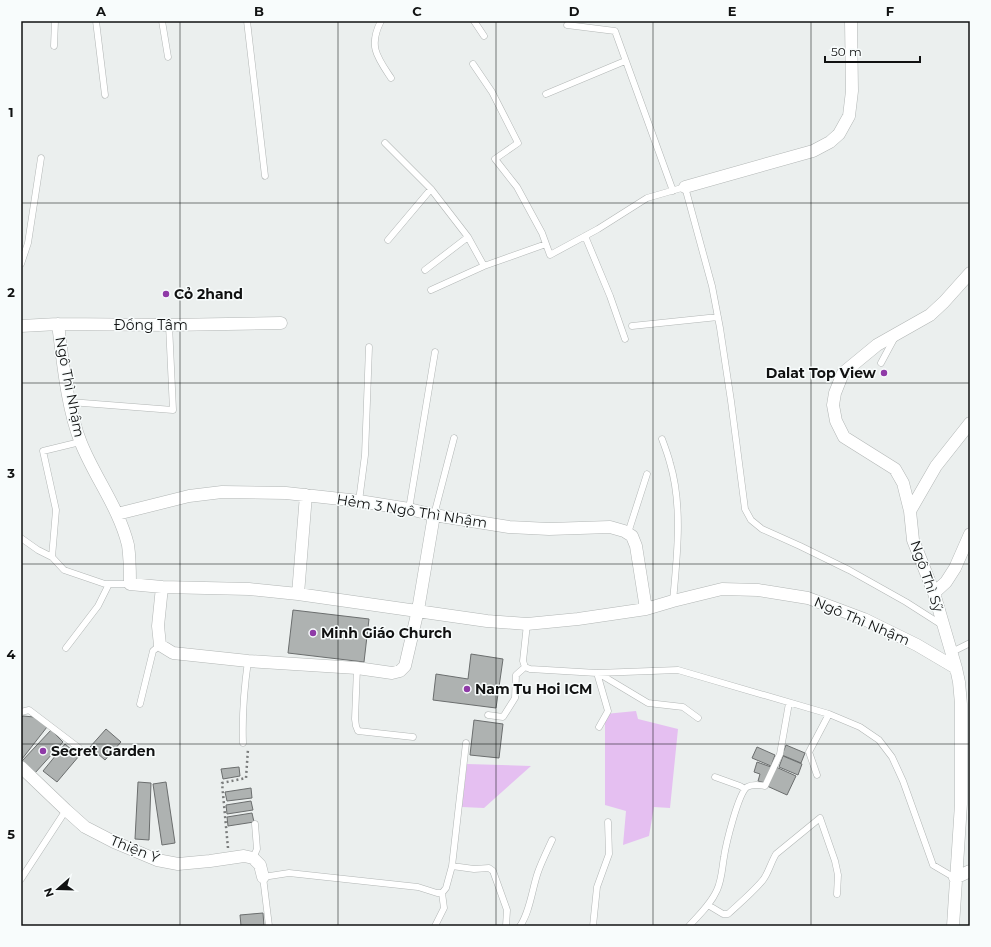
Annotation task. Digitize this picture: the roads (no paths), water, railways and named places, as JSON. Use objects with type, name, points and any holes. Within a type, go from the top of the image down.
[{"type":"street","points":[[679,189],[812,151],[830,142],[839,134],[849,116],[852,91],[851,21]]},
{"type":"street","name":"Ngô Thì Sỹ","points":[[953,926],[961,804],[962,704],[965,685],[956,668],[934,593],[913,540],[910,512],[903,483],[894,469],[844,437],[836,421],[833,405],[835,393],[843,373],[877,345],[930,315],[970,273]]},
{"type":"street","name":"Đồng Tâm","points":[[21,326],[58,324],[169,326],[281,323]]},
{"type":"street","name":"Ngô Thì Nhậm","points":[[58,324],[74,424],[90,464],[117,514],[128,545],[130,584],[162,587],[249,589],[418,610],[487,621],[527,624],[578,619],[646,609],[722,589],[758,590],[808,598],[864,619],[917,645],[956,668]]},
{"type":"street","points":[[910,512],[936,466],[970,423]]},
{"type":"street","name":"Hẻm 3 Ngô Thì Nhậm","points":[[117,514],[189,496],[222,492],[286,493],[360,501],[509,527],[610,527],[628,533]]},
{"type":"street","points":[[298,594],[306,495]]},
{"type":"street","points":[[162,587],[158,626],[160,645],[173,653],[248,661],[357,668],[392,672],[400,671],[405,666],[418,610],[434,515]]},
{"type":"street","points":[[628,533],[632,536],[636,546],[646,609]]},
{"type":"street","points":[[934,593],[946,582],[955,568],[970,534]]},
{"type":"street","name":"Thiện Ý","points":[[21,767],[85,827],[114,842],[157,860],[178,864],[244,856],[253,858]]},
{"type":"street","points":[[253,858],[260,865],[263,877]]},
{"type":"street","points":[[955,878],[970,872]]},
{"type":"lane","points":[[54,46],[55,21]]},
{"type":"lane","points":[[96,21],[105,95]]},
{"type":"lane","points":[[162,21],[168,57]]},
{"type":"lane","points":[[247,21],[265,176]]},
{"type":"lane","points":[[380,21],[374,44],[378,59],[391,78]]},
{"type":"lane","points":[[474,21],[484,36]]},
{"type":"lane","points":[[567,25],[615,31],[625,61],[679,189],[712,286],[732,401],[745,508],[752,520],[762,529],[849,570],[906,602],[944,626]]},
{"type":"lane","points":[[546,94],[625,61]]},
{"type":"lane","points":[[473,64],[492,92],[518,143],[495,159],[517,187],[546,244],[550,255],[585,236],[647,198],[679,189]]},
{"type":"lane","points":[[385,143],[431,189],[468,237],[484,266]]},
{"type":"lane","points":[[21,264],[28,243],[41,158]]},
{"type":"lane","points":[[388,240],[431,189]]},
{"type":"lane","points":[[585,236],[610,296],[625,339]]},
{"type":"lane","points":[[425,270],[468,237]]},
{"type":"lane","points":[[431,290],[484,266],[546,244]]},
{"type":"lane","points":[[632,326],[718,317]]},
{"type":"lane","points":[[70,402],[174,410],[169,326]]},
{"type":"lane","points":[[880,363],[897,334]]},
{"type":"lane","points":[[360,501],[365,455],[366,405],[370,347]]},
{"type":"lane","points":[[409,509],[435,352]]},
{"type":"lane","points":[[434,515],[454,438]]},
{"type":"lane","points":[[662,440],[671,464],[675,486],[678,520],[678,544],[673,601]]},
{"type":"lane","points":[[52,557],[56,510],[43,451],[80,442]]},
{"type":"lane","points":[[628,533],[648,474]]},
{"type":"lane","points":[[21,538],[38,550],[52,557],[64,570],[105,584],[130,584]]},
{"type":"lane","points":[[66,648],[98,606],[109,584]]},
{"type":"lane","points":[[527,624],[523,661],[526,667],[530,669],[597,673],[678,670],[828,714],[860,727],[879,740],[892,757],[903,781],[933,865],[955,878]]},
{"type":"lane","points":[[952,652],[970,643]]},
{"type":"lane","points":[[140,704],[153,651],[160,645]]},
{"type":"lane","points":[[243,743],[242,720],[244,685],[248,661]]},
{"type":"lane","points":[[488,715],[503,717],[515,698],[516,675],[526,667]]},
{"type":"lane","points":[[357,668],[355,719],[358,731],[412,737]]},
{"type":"lane","points":[[597,673],[648,703],[683,707],[698,718]]},
{"type":"lane","points":[[597,673],[608,712],[598,727]]},
{"type":"lane","points":[[689,926],[708,905],[717,890],[722,874],[726,843],[739,802],[745,789],[749,786],[765,786],[780,754],[789,703]]},
{"type":"lane","points":[[21,712],[29,710],[79,748]]},
{"type":"lane","points":[[817,775],[809,752],[828,714]]},
{"type":"lane","points":[[269,926],[263,877],[289,873],[418,887],[437,893],[442,892],[446,888],[452,866],[466,742]]},
{"type":"lane","points":[[715,777],[745,789]]},
{"type":"lane","points":[[21,879],[66,810]]},
{"type":"lane","points":[[708,905],[723,914],[728,914],[763,880],[776,854],[820,818],[835,861],[838,875],[837,894]]},
{"type":"lane","points":[[593,926],[597,887],[609,854],[608,822]]},
{"type":"lane","points":[[253,858],[257,849],[255,824]]},
{"type":"lane","points":[[520,926],[529,904],[538,872],[552,840]]},
{"type":"lane","points":[[452,866],[474,869],[489,868],[493,871],[507,910],[506,926]]},
{"type":"lane","points":[[435,926],[444,908],[442,892]]},
{"type":"place","name":"Cỏ 2hand","points":[[166,294]]},
{"type":"place","name":"Dalat Top View","points":[[884,373]]},
{"type":"place","name":"Minh Giáo Church","points":[[313,633]]},
{"type":"place","name":"Nam Tu Hoi ICM","points":[[467,689]]},
{"type":"place","name":"Secret Garden","points":[[43,751]]}]
